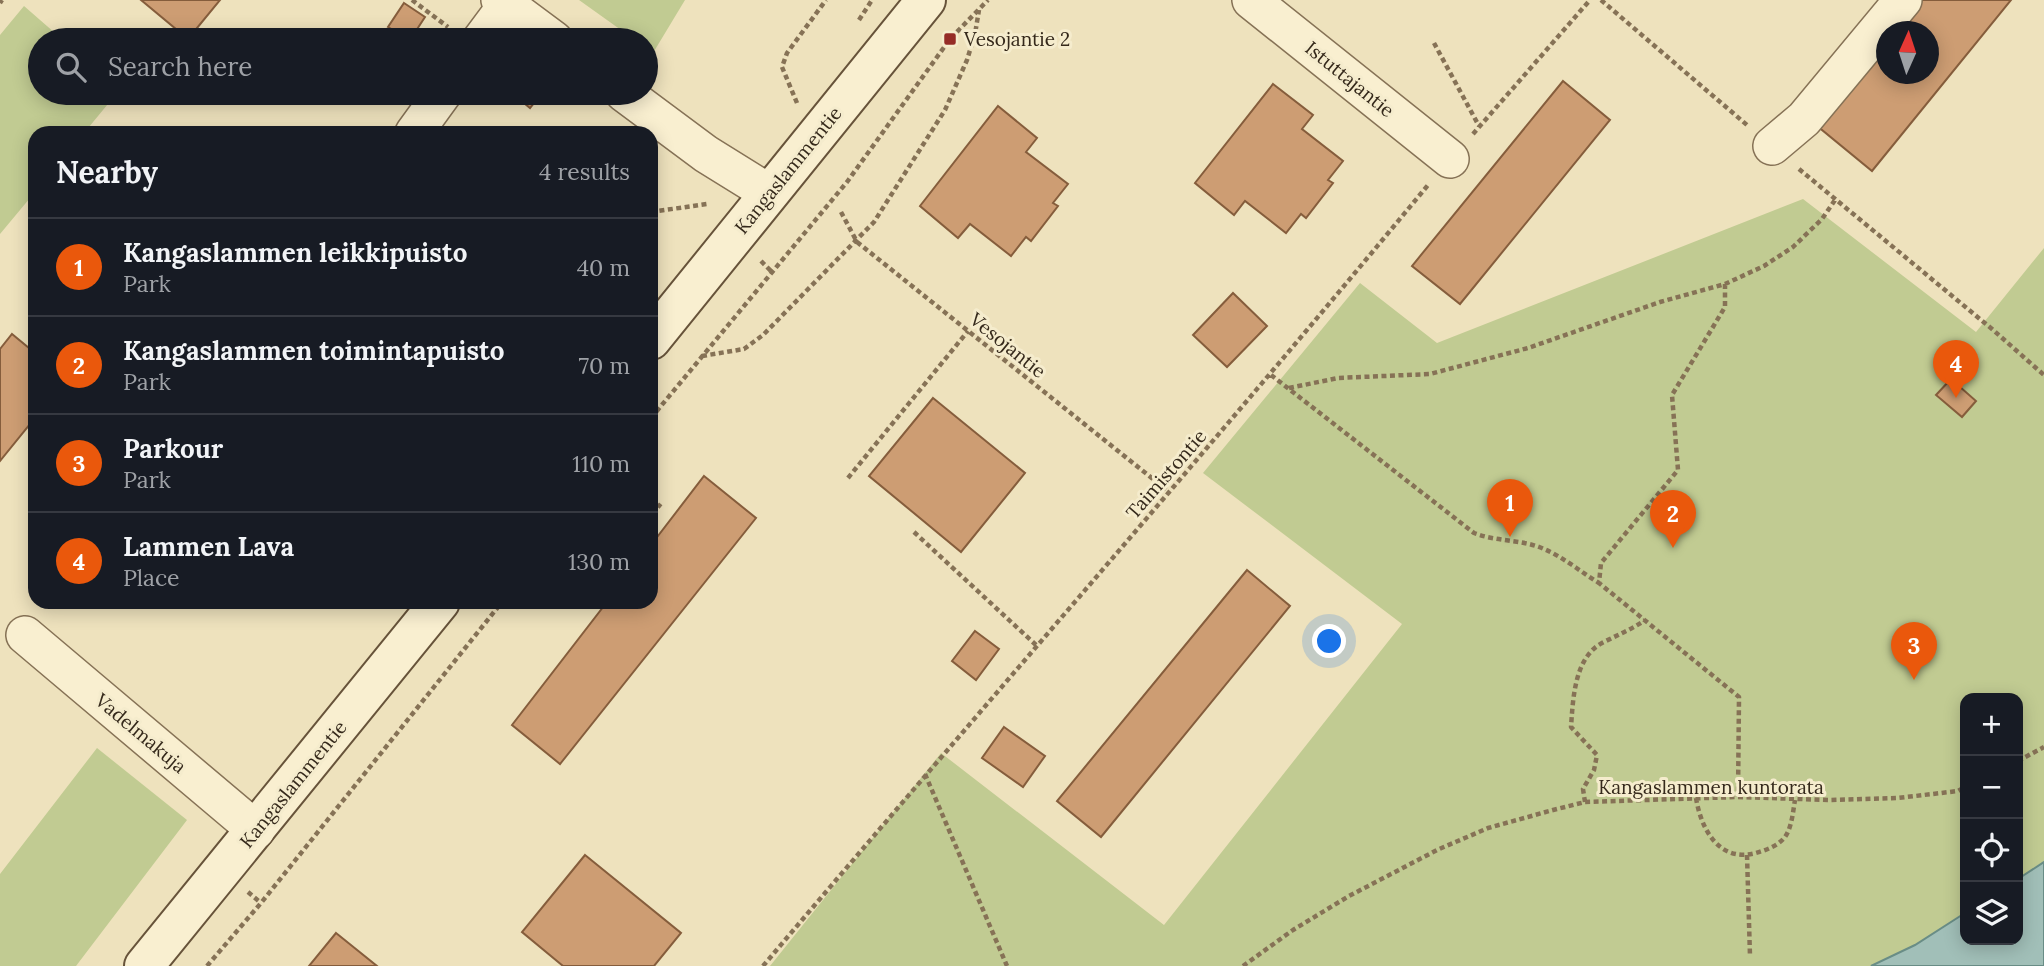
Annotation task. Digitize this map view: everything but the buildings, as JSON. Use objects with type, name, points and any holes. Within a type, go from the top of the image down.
[{"type":"street","name":"Kangaslammentie","points":[[658,331],[926,0]]},
{"type":"street","name":"Istuttajantie","points":[[1251,0],[1450,159]]},
{"type":"street","points":[[1772,146],[1804,119],[1903,0]]},
{"type":"street","points":[[488,28],[503,3],[537,28]]},
{"type":"street","points":[[419,126],[434,105]]},
{"type":"street","points":[[640,105],[706,155],[769,193]]},
{"type":"street","name":"Kangaslammentie","points":[[144,966],[434,609]]},
{"type":"street","name":"Vadelmakuja","points":[[25,635],[256,830]]},
{"type":"path","points":[[798,103],[782,67],[787,53],[826,0]]},
{"type":"path","points":[[658,409],[846,182],[950,39],[988,0]]},
{"type":"path","name":"Taimistontie","points":[[763,966],[925,774],[1271,375],[1450,159],[1590,0]]},
{"type":"path","points":[[701,356],[744,349],[763,335],[874,222],[945,110],[967,60],[979,9]]},
{"type":"path","points":[[1434,43],[1479,127]]},
{"type":"path","points":[[1289,388],[1338,378],[1430,374],[1528,348],[1660,302],[1725,284],[1764,266],[1793,247],[1822,219],[1835,200]]},
{"type":"path","points":[[658,211],[707,204]]},
{"type":"path","name":"Vesojantie","points":[[841,212],[857,242],[1168,492]]},
{"type":"path","points":[[1599,583],[1601,563],[1678,470],[1672,395],[1725,307],[1725,284]]},
{"type":"path","points":[[1993,329],[2044,375]]},
{"type":"path","points":[[849,478],[968,331]]},
{"type":"path","points":[[1271,375],[1474,534],[1544,549],[1599,583],[1739,696],[1738,797]]},
{"type":"path","points":[[658,504],[662,507]]},
{"type":"path","points":[[914,532],[1037,645]]},
{"type":"path","points":[[207,966],[261,903],[496,609]]},
{"type":"path","points":[[1585,802],[1583,789],[1594,770],[1597,755],[1571,727],[1574,687],[1587,659],[1599,644],[1628,632],[1645,620]]},
{"type":"path","points":[[2023,758],[2044,747]]},
{"type":"path","points":[[925,774],[1007,966]]},
{"type":"path","name":"Kangaslammen kuntorata","points":[[1243,966],[1338,902],[1437,849],[1488,828],[1585,802],[1738,797],[1830,800],[1898,798],[1960,790]]},
{"type":"path","points":[[1696,798],[1699,816],[1709,838],[1727,851],[1747,855],[1770,849],[1785,837],[1792,820],[1795,799]]},
{"type":"path","points":[[1747,855],[1750,956]]},
{"type":"green space","points":[[579,0],[685,0],[658,45],[658,28],[618,28]]},
{"type":"green space","points":[[24,6],[49,28],[28,28],[28,105],[107,105],[90,126],[28,126],[28,200],[0,234],[0,35]]},
{"type":"green space","points":[[1803,199],[1976,332],[2044,248],[2044,862],[2023,876],[2023,693],[1960,693],[1960,916],[1915,945],[1871,966],[770,966],[941,753],[1164,925],[1402,624],[1203,473],[1360,283],[1437,343]]},
{"type":"green space","points":[[97,748],[187,820],[76,966],[0,966],[0,874]]},
{"type":"water","points":[[2044,862],[2044,966],[1871,966],[1915,945],[1960,916],[1960,945],[2023,945],[2023,876]]},
{"type":"place","name":"Vesojantie 2","points":[[950,39]]},
{"type":"place","name":"Lammen Lava","points":[[1956,398]]},
{"type":"place","name":"Kangaslammen leikkipuisto","points":[[1510,537]]},
{"type":"place","name":"Kangaslammen toimintapuisto","points":[[1673,548]]},
{"type":"place","name":"Parkour","points":[[1914,680]]}]
